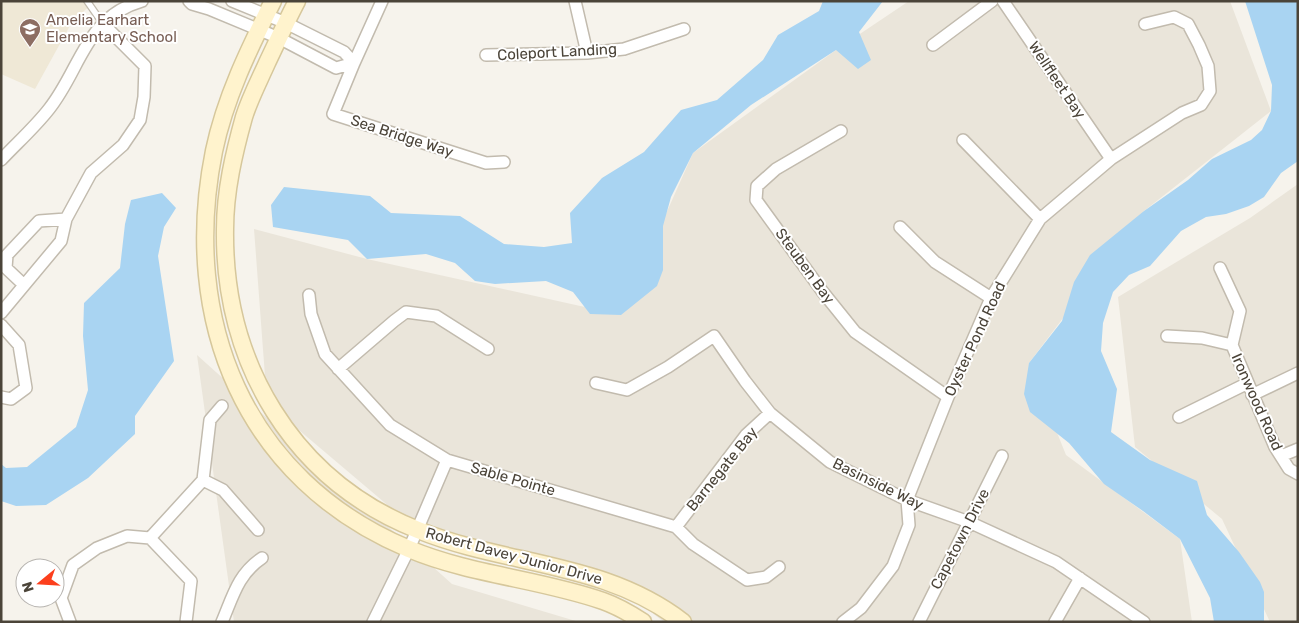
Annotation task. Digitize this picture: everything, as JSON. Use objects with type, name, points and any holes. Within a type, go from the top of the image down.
[{"type":"main road","name":"Robert Davey Junior Drive","points":[[297,1],[252,94],[244,116],[228,191],[225,229],[226,266],[239,337],[251,370],[267,403],[287,432],[310,457],[335,481],[364,503],[417,530],[473,548],[581,573],[613,583],[644,597],[683,622]]},
{"type":"main road","name":"Robert Davey Junior Drive","points":[[270,8],[258,30],[225,110],[214,149],[207,188],[204,228],[210,305],[219,343],[232,378],[249,414],[271,445],[295,472],[322,497],[358,522],[409,549],[438,560],[576,593],[605,602],[643,622]]},
{"type":"street","points":[[1,160],[49,109],[87,44],[103,24],[119,11],[142,1]]},
{"type":"street","points":[[189,1],[192,4],[209,9],[279,38],[336,68],[354,63],[344,52],[286,23],[270,8],[232,1]]},
{"type":"street","name":"Sea Bridge Way","points":[[382,1],[333,114],[486,163],[504,162]]},
{"type":"street","points":[[574,1],[587,53]]},
{"type":"street","points":[[934,45],[992,1]]},
{"type":"street","name":"Wellfleet Bay","points":[[1003,1],[1111,159]]},
{"type":"street","name":"Oyster Pond Road","points":[[843,622],[861,608],[893,566],[909,524],[907,500],[948,397],[991,298],[1040,219],[1111,159],[1182,113],[1201,105],[1210,91],[1208,66],[1188,24],[1174,17],[1144,24]]},
{"type":"street","points":[[1,313],[61,241],[66,219],[91,173],[124,145],[140,120],[144,97],[145,66],[103,24]]},
{"type":"street","name":"Coleport Landing","points":[[486,55],[587,53],[624,49],[684,29]]},
{"type":"street","name":"Steuben Bay","points":[[841,131],[776,169],[757,186],[756,200],[822,291],[855,332],[948,397]]},
{"type":"street","points":[[963,140],[1040,219]]},
{"type":"street","points":[[24,285],[6,268],[7,255],[39,221],[66,219]]},
{"type":"street","points":[[900,227],[935,262],[991,298]]},
{"type":"street","name":"Ironwood Road","points":[[1220,268],[1240,311],[1232,346],[1275,447],[1289,469],[1298,474]]},
{"type":"street","name":"Sable Pointe","points":[[309,294],[311,314],[325,354],[390,425],[447,460],[676,527],[693,544],[747,580],[766,577],[779,567]]},
{"type":"street","points":[[338,369],[406,312],[436,316],[488,349]]},
{"type":"street","points":[[1,325],[19,345],[26,388],[11,399],[1,397]]},
{"type":"street","name":"Basinside Way","points":[[596,383],[628,390],[668,367],[714,336],[770,413],[830,462],[907,500],[969,522],[1056,562],[1144,622]]},
{"type":"street","points":[[1167,336],[1202,338],[1232,346]]},
{"type":"street","points":[[1252,395],[1298,373]]},
{"type":"street","points":[[1179,417],[1248,383]]},
{"type":"street","points":[[150,538],[203,480],[210,420],[222,406]]},
{"type":"street","name":"Barnegate Bay","points":[[676,527],[746,435],[770,413]]},
{"type":"street","points":[[1281,456],[1298,448]]},
{"type":"street","name":"Capetown Drive","points":[[919,622],[1002,456]]},
{"type":"street","points":[[374,622],[409,549],[447,460]]},
{"type":"street","points":[[203,480],[223,490],[258,530]]},
{"type":"street","points":[[70,622],[61,598],[73,565],[97,548],[127,536],[150,538],[191,581],[186,622]]},
{"type":"street","points":[[222,622],[238,583],[250,566],[262,558]]},
{"type":"street","points":[[1056,622],[1080,578]]},
{"type":"lane","points":[[87,1],[103,24]]},
{"type":"shaded area","name":"Amelia Earhart Elementary School","points":[[1,1],[95,1],[72,22],[35,89],[1,74]]},
{"type":"shaded area","points":[[909,1],[1230,1],[1271,111],[1144,211],[1029,363],[1066,455],[1180,539],[1192,622],[664,622],[613,583],[417,530],[267,403],[254,229],[367,259],[621,315],[693,153],[836,50]]},
{"type":"shaded area","points":[[1298,184],[1298,622],[1270,622],[1222,519],[1135,447],[1118,297],[1250,218]]},
{"type":"shaded area","points":[[197,355],[452,584],[579,622],[234,622]]},
{"type":"water","points":[[823,1],[883,1],[859,32],[871,60],[858,69],[836,50],[751,105],[693,153],[671,197],[663,226],[663,270],[657,286],[621,315],[590,314],[573,292],[546,281],[495,284],[475,281],[455,263],[426,254],[367,259],[348,240],[273,227],[271,205],[284,187],[370,196],[391,213],[460,216],[504,244],[544,247],[572,243],[570,213],[602,178],[644,152],[681,110],[717,100],[763,60],[778,35],[819,11]]},
{"type":"water","points":[[1245,1],[1298,1],[1298,161],[1281,173],[1264,197],[1249,206],[1226,214],[1206,217],[1181,231],[1150,266],[1129,275],[1113,292],[1103,323],[1101,351],[1117,389],[1111,432],[1150,460],[1197,481],[1207,515],[1239,552],[1260,582],[1264,592],[1264,622],[1214,622],[1210,598],[1180,539],[1104,484],[1069,443],[1030,412],[1024,394],[1029,363],[1062,321],[1074,282],[1090,255],[1144,211],[1188,180],[1212,159],[1251,140],[1262,130],[1271,111],[1272,85]]},
{"type":"water","points":[[162,193],[176,208],[164,227],[158,256],[174,361],[135,416],[135,434],[88,478],[46,505],[16,506],[1,501],[1,464],[6,468],[27,467],[76,427],[88,390],[83,336],[84,303],[120,268],[125,224],[131,200]]},
{"type":"place","name":"Amelia Earhart Elementary School","points":[[30,48]]}]
